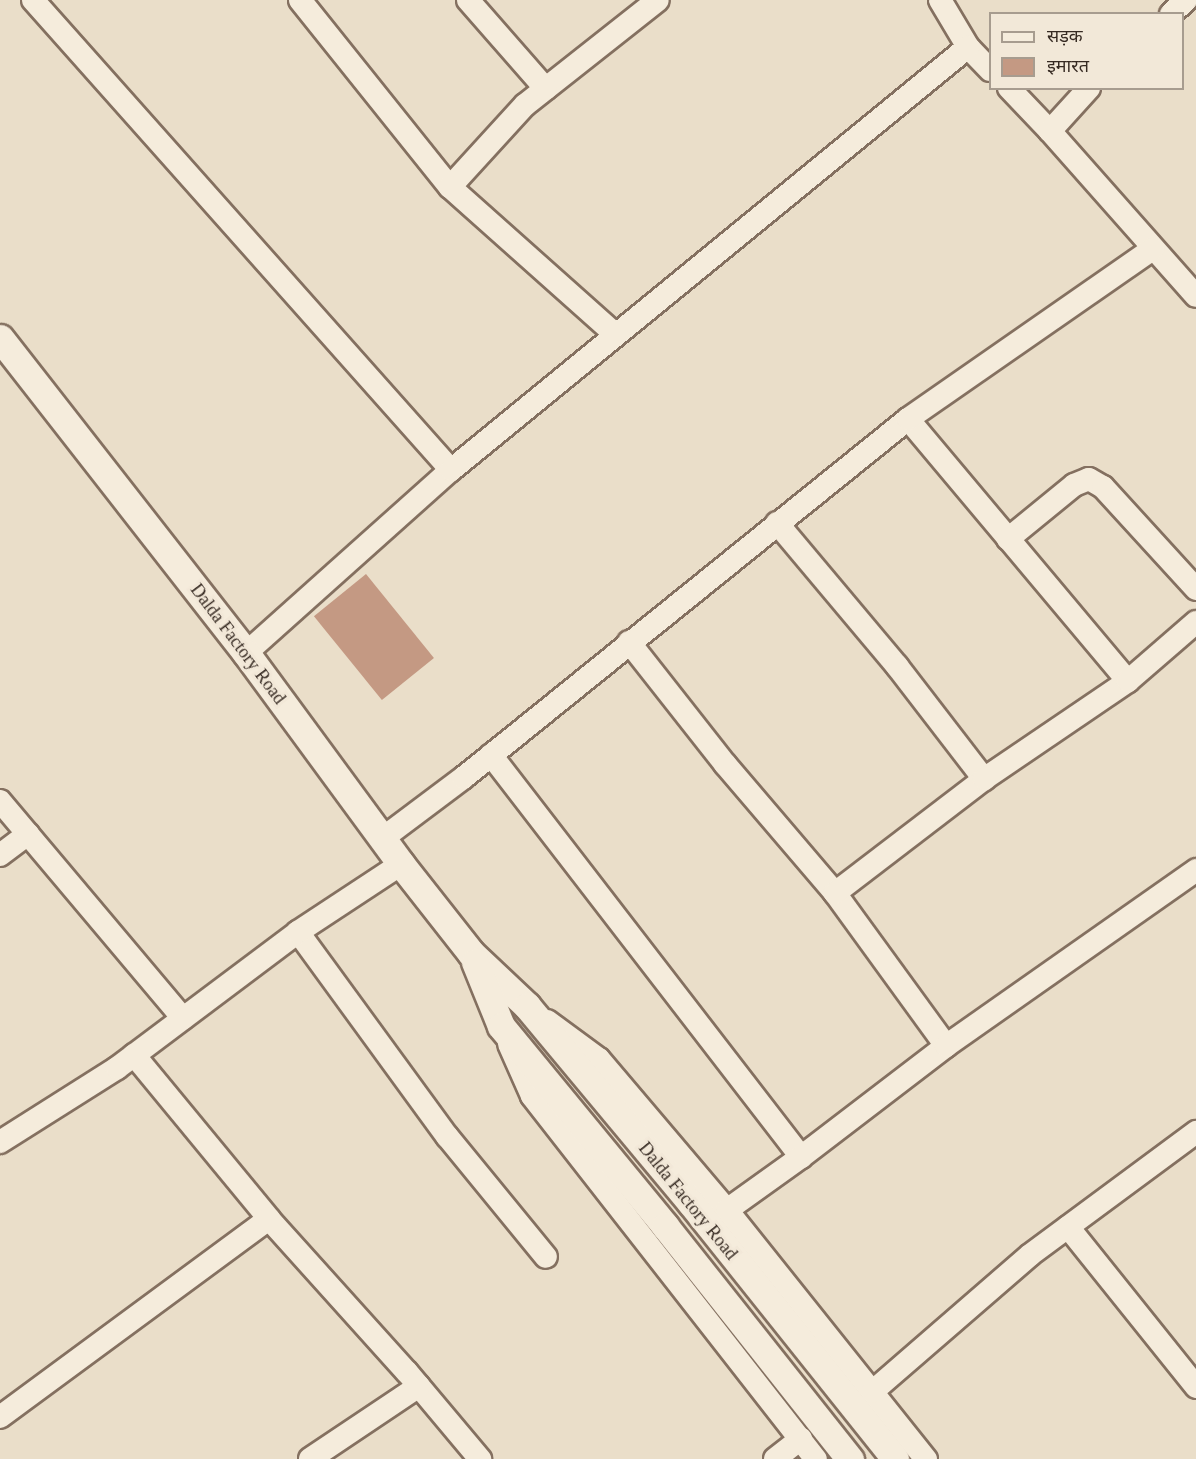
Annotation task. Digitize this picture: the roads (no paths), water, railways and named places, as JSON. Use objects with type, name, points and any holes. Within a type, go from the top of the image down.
[{"type":"street","points":[[33,0],[451,470]]},
{"type":"street","points":[[300,0],[450,187],[616,335]]},
{"type":"street","points":[[468,0],[546,89]]},
{"type":"street","points":[[450,187],[525,105],[658,0]]},
{"type":"street","points":[[940,0],[968,47],[989,69]]},
{"type":"street","points":[[1173,12],[1186,0]]},
{"type":"street","points":[[246,653],[451,470],[968,47]]},
{"type":"street","points":[[1011,90],[1050,131],[1153,249],[1194,287]]},
{"type":"street","points":[[1050,131],[1087,90]]},
{"type":"street","points":[[384,838],[491,755],[908,419],[1153,249]]},
{"type":"street","name":"Dalda Factory Road","points":[[0,338],[246,653],[401,864],[471,952],[527,1006],[691,1203],[895,1459]]},
{"type":"street","points":[[908,419],[1128,681]]},
{"type":"street","points":[[1008,539],[1074,485],[1089,479],[1103,487],[1196,590]]},
{"type":"street","points":[[777,523],[897,666],[984,779]]},
{"type":"street","points":[[835,893],[984,779],[1128,681],[1196,622]]},
{"type":"street","points":[[629,642],[726,764],[835,893],[946,1046]]},
{"type":"street","points":[[491,755],[801,1157]]},
{"type":"street","points":[[0,801],[183,1018]]},
{"type":"street","points":[[0,855],[28,834]]},
{"type":"street","points":[[0,1142],[134,1055],[298,932],[401,864]]},
{"type":"street","points":[[727,1210],[801,1157],[946,1046],[1196,870]]},
{"type":"street","points":[[298,932],[447,1136],[546,1257]]},
{"type":"street","name":"Dalda Factory Road","points":[[471,952],[501,1026],[665,1226],[850,1459]]},
{"type":"street","points":[[527,1006],[599,1059],[727,1210],[926,1459]]},
{"type":"street","points":[[501,1026],[532,1096],[816,1459]]},
{"type":"street","points":[[134,1055],[269,1218],[419,1386],[480,1459]]},
{"type":"street","points":[[872,1392],[1030,1255],[1196,1132]]},
{"type":"street","points":[[0,1417],[269,1218]]},
{"type":"street","points":[[1068,1227],[1196,1388]]},
{"type":"street","points":[[310,1459],[419,1386]]},
{"type":"street","points":[[775,1459],[801,1439]]}]
